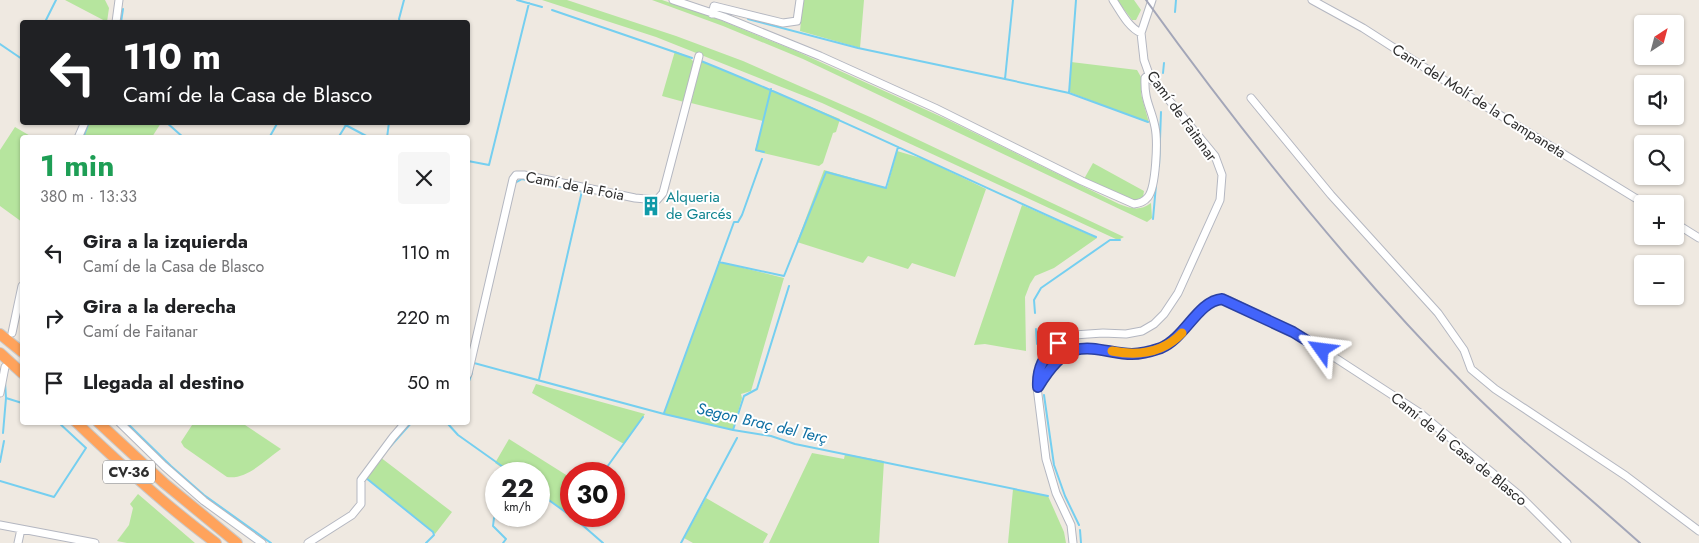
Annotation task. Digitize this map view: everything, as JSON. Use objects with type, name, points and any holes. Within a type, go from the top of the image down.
[{"type":"highway","points":[[0,334],[20,350]]},
{"type":"highway","points":[[0,354],[20,371]]},
{"type":"highway","name":"CV-36","points":[[79,425],[118,463],[183,520],[216,543]]},
{"type":"highway","name":"CV-36","points":[[101,425],[198,512],[237,543]]},
{"type":"highway","points":[[198,512],[246,543]]},
{"type":"highway","points":[[183,520],[207,543]]},
{"type":"street","points":[[116,20],[119,0]]},
{"type":"street","points":[[673,0],[820,56],[935,108],[1082,181],[1134,204],[1142,202],[1148,197],[1152,189],[1155,163],[1155,128],[1144,93],[1145,78],[1149,74]]},
{"type":"street","points":[[712,14],[714,6],[783,23],[791,23],[797,21],[800,0]]},
{"type":"street","points":[[1113,0],[1128,22],[1141,33]]},
{"type":"street","name":"Camí de Faitanar","points":[[1073,543],[1072,525],[1056,493],[1046,459],[1038,387],[1038,374],[1041,364],[1046,355],[1058,343],[1074,335],[1126,334],[1142,331],[1154,324],[1164,314],[1178,293],[1211,224],[1220,200],[1222,175],[1215,156],[1161,91],[1149,74],[1144,60],[1141,33],[1152,0]]},
{"type":"street","name":"Camí del Molí de la Campaneta","points":[[1312,0],[1363,28],[1634,198]]},
{"type":"street","name":"Camí de la Foia","points":[[470,365],[513,179],[516,175],[524,175],[635,198],[657,200],[664,193],[699,56]]},
{"type":"street","points":[[1251,98],[1331,196],[1438,313],[1464,350],[1471,370],[1495,389],[1626,476],[1699,531]]},
{"type":"street","points":[[1684,229],[1699,238]]},
{"type":"street","points":[[12,333],[20,295]]},
{"type":"street","name":"Camí de la Casa de Blasco","points":[[1038,387],[1050,370],[1062,358],[1074,350],[1093,349],[1134,354],[1150,352],[1175,339],[1208,304],[1216,299],[1228,300],[1293,332],[1420,413],[1519,495],[1567,543]]},
{"type":"street","points":[[15,317],[20,321]]},
{"type":"street","points":[[0,393],[5,367]]},
{"type":"street","points":[[122,425],[164,466],[204,500],[262,543]]},
{"type":"street","points":[[308,543],[352,515],[361,504],[360,480],[403,425]]},
{"type":"street","points":[[0,525],[95,543]]},
{"type":"street","points":[[18,543],[20,528]]},
{"type":"green space","points":[[65,0],[105,0],[109,8],[107,20],[103,20]]},
{"type":"green space","points":[[542,0],[567,0],[676,36],[743,61],[870,117],[1124,237],[1118,240],[822,103],[656,37]]},
{"type":"green space","points":[[652,0],[662,0],[715,18],[796,51],[944,118],[1119,204],[1136,208],[1151,203],[1152,218],[1147,222],[803,59],[723,26]]},
{"type":"green space","points":[[803,0],[864,0],[860,48],[800,31]]},
{"type":"green space","points":[[1117,0],[1134,0],[1141,10],[1136,20],[1132,20]]},
{"type":"green space","points":[[675,51],[689,57],[694,62],[684,102],[662,96]]},
{"type":"green space","points":[[701,61],[840,119],[823,163],[819,166],[755,151],[763,121],[691,103]]},
{"type":"green space","points":[[1071,62],[1137,70],[1141,77],[1141,94],[1149,123],[1069,92]]},
{"type":"green space","points":[[88,125],[160,125],[153,135],[83,135]]},
{"type":"green space","points":[[15,127],[29,135],[20,135],[20,221],[0,206],[0,150]]},
{"type":"green space","points":[[897,151],[924,159],[986,189],[955,277],[912,263],[908,269],[868,256],[863,263],[797,242],[824,170],[887,188]]},
{"type":"green space","points":[[1093,163],[1144,191],[1143,197],[1131,202],[1084,179]]},
{"type":"green space","points":[[1022,205],[1097,238],[1054,268],[1035,276],[1025,297],[1026,351],[985,344],[974,345]]},
{"type":"green space","points":[[719,262],[784,278],[751,391],[741,394],[742,398],[733,430],[664,414]]},
{"type":"green space","points":[[536,384],[645,414],[624,444],[532,393]]},
{"type":"green space","points":[[192,425],[245,425],[281,449],[249,472],[234,477],[227,477],[184,447],[181,442]]},
{"type":"green space","points":[[509,439],[546,462],[496,462]]},
{"type":"green space","points":[[812,453],[844,459],[845,454],[884,461],[879,543],[769,543]]},
{"type":"green space","points":[[380,457],[452,512],[435,534],[365,477]]},
{"type":"green space","points":[[550,465],[560,471],[560,508],[550,501]]},
{"type":"green space","points":[[1013,489],[1048,496],[1064,532],[1066,543],[1008,543]]},
{"type":"green space","points":[[138,494],[195,543],[127,543],[117,541],[129,525],[133,508],[130,504]]},
{"type":"green space","points":[[706,498],[768,534],[763,543],[693,543],[684,538]]},
{"type":"waterway","points":[[46,20],[56,0]]},
{"type":"waterway","points":[[399,20],[404,0]]},
{"type":"waterway","points":[[517,0],[542,7]]},
{"type":"waterway","points":[[1013,0],[1005,79],[1069,93]]},
{"type":"waterway","points":[[1076,0],[1069,93],[1148,122]]},
{"type":"waterway","points":[[1175,12],[1176,0]]},
{"type":"waterway","points":[[470,161],[489,165],[529,3]]},
{"type":"waterway","name":"Segon Braç del Terç","points":[[121,20],[123,9]]},
{"type":"waterway","points":[[552,10],[692,58]]},
{"type":"waterway","points":[[748,19],[858,48],[1005,79]]},
{"type":"waterway","points":[[0,44],[20,58]]},
{"type":"waterway","points":[[701,61],[801,103],[1096,237]]},
{"type":"waterway","points":[[1163,73],[1164,63]]},
{"type":"waterway","points":[[764,152],[756,150],[771,89]]},
{"type":"waterway","points":[[1159,166],[1161,112]]},
{"type":"waterway","points":[[84,135],[88,125]]},
{"type":"waterway","name":"Segon Braç del Terç","points":[[169,125],[181,135]]},
{"type":"waterway","points":[[271,135],[276,125]]},
{"type":"waterway","points":[[346,125],[364,135]]},
{"type":"waterway","points":[[340,135],[346,125]]},
{"type":"waterway","points":[[387,135],[389,125]]},
{"type":"waterway","points":[[719,262],[784,276],[826,172],[886,188],[898,147]]},
{"type":"waterway","points":[[664,413],[734,222],[738,222],[742,215],[762,159]]},
{"type":"waterway","points":[[515,183],[522,179],[582,191],[539,379]]},
{"type":"waterway","points":[[1153,219],[1156,185]]},
{"type":"waterway","points":[[1035,313],[1034,300],[1041,288],[1110,240],[1120,240]]},
{"type":"waterway","points":[[733,430],[744,396],[757,389],[789,286]]},
{"type":"waterway","points":[[1036,329],[1037,344]]},
{"type":"waterway","name":"Segon Braç del Terç","points":[[474,363],[664,414],[733,430],[771,436],[795,444],[1048,496]]},
{"type":"waterway","points":[[470,378],[472,373]]},
{"type":"waterway","points":[[3,433],[6,398],[5,382]]},
{"type":"waterway","points":[[1044,395],[1054,465],[1065,496],[1079,525]]},
{"type":"waterway","points":[[6,398],[20,402]]},
{"type":"waterway","points":[[611,462],[643,417]]},
{"type":"waterway","points":[[0,481],[54,497],[86,448],[61,425]]},
{"type":"waterway","points":[[129,425],[204,495],[271,543]]},
{"type":"waterway","points":[[388,449],[409,425]]},
{"type":"waterway","points":[[449,425],[458,435],[496,462]]},
{"type":"waterway","points":[[681,543],[737,438]]},
{"type":"waterway","points":[[0,462],[4,441]]},
{"type":"waterway","points":[[366,478],[433,532],[434,535],[426,543]]},
{"type":"waterway","points":[[550,501],[560,508]]},
{"type":"waterway","points":[[494,527],[506,539],[503,543]]},
{"type":"waterway","points":[[585,527],[603,543]]},
{"type":"waterway","points":[[1080,530],[1081,543]]},
{"type":"railway","points":[[1146,0],[1260,152],[1382,297],[1469,389],[1532,448],[1640,543]]},
{"type":"slow traffic","points":[[1112,351],[1125,354],[1150,352],[1170,343],[1182,333]]},
{"type":"place","name":"Alqueria de Garcés","points":[[651,206]]},
{"type":"route","points":[[1058,343],[1046,355],[1041,364],[1038,374],[1038,387],[1050,370],[1062,358],[1074,350],[1084,348],[1134,354],[1150,352],[1162,347],[1180,335],[1208,304],[1216,299],[1228,300],[1293,332],[1322,350]]}]
